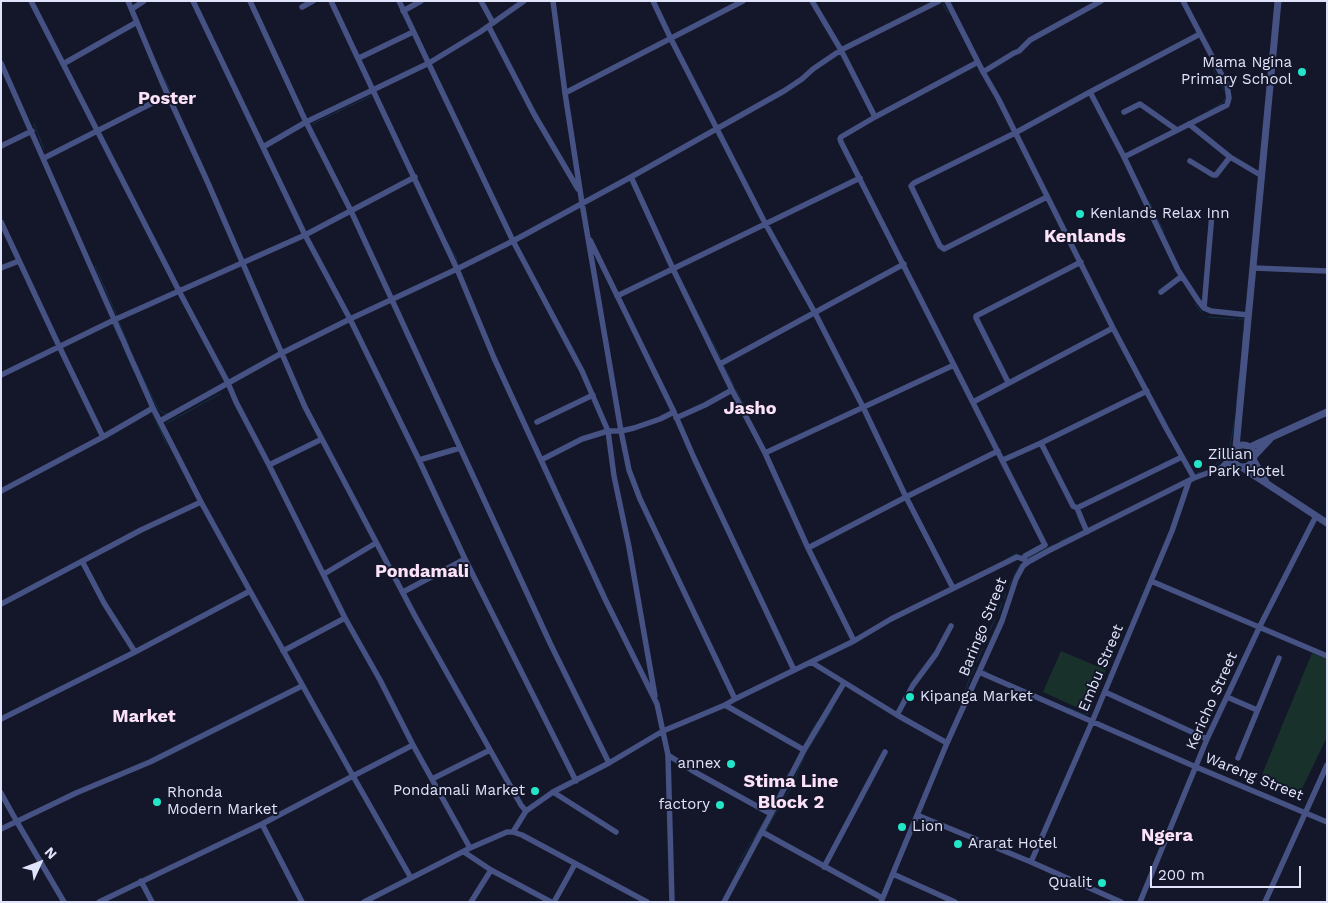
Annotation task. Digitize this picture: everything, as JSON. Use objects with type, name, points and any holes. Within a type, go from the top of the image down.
[{"type":"street","points":[[31,1],[228,383],[345,618],[470,848]]},
{"type":"street","points":[[128,1],[305,407],[415,616],[526,811]]},
{"type":"street","points":[[132,8],[144,1]]},
{"type":"street","points":[[193,1],[306,235],[350,319],[419,460],[464,559],[576,781]]},
{"type":"street","points":[[250,1],[306,122],[351,211],[550,643],[609,763]]},
{"type":"street","points":[[302,7],[313,1]]},
{"type":"street","points":[[331,1],[415,177],[541,460],[657,704]]},
{"type":"street","points":[[398,1],[513,241],[582,371],[608,431],[614,476],[668,755],[672,902]]},
{"type":"street","points":[[403,11],[421,1]]},
{"type":"street","points":[[482,1],[491,25],[534,114],[580,193]]},
{"type":"street","points":[[263,146],[306,122],[429,63],[491,25],[524,1]]},
{"type":"street","points":[[552,1],[580,193],[629,470],[640,499],[735,699]]},
{"type":"street","points":[[653,1],[766,223],[815,312],[953,588]]},
{"type":"street","points":[[565,93],[743,1]]},
{"type":"street","points":[[812,1],[841,50],[875,117]]},
{"type":"street","points":[[160,421],[282,353],[513,241],[718,130],[784,92],[813,68],[841,50],[939,1]]},
{"type":"street","points":[[948,1],[1113,328],[1182,456],[1191,480]]},
{"type":"street","points":[[983,72],[1019,51],[1030,40],[1101,1]]},
{"type":"street","points":[[1124,157],[1227,105],[1229,98],[1227,85],[1183,1]]},
{"type":"street","points":[[1221,468],[1232,457],[1236,447],[1278,1]]},
{"type":"street","points":[[63,64],[137,22]]},
{"type":"street","points":[[359,58],[414,32]]},
{"type":"street","points":[[1047,197],[944,249],[940,246],[911,188],[912,185],[1015,133],[1200,34]]},
{"type":"street","points":[[1,62],[153,408],[250,592],[411,878]]},
{"type":"street","points":[[978,62],[875,117],[840,139],[1045,545],[1025,556],[1026,560]]},
{"type":"street","points":[[1090,92],[1182,276],[1204,308],[1218,313],[1248,315]]},
{"type":"street","points":[[44,158],[168,95]]},
{"type":"street","points":[[1124,112],[1140,104],[1177,130]]},
{"type":"street","points":[[1189,124],[1230,157],[1262,176]]},
{"type":"street","points":[[1,146],[32,131]]},
{"type":"street","points":[[1190,161],[1213,176],[1230,157]]},
{"type":"street","points":[[1,375],[114,320],[306,235],[415,177]]},
{"type":"street","points":[[631,177],[673,269],[765,453],[808,548],[854,641]]},
{"type":"street","points":[[617,296],[860,178]]},
{"type":"street","points":[[1204,308],[1212,213]]},
{"type":"street","points":[[1,222],[103,436]]},
{"type":"street","points":[[587,233],[675,415],[794,670]]},
{"type":"street","points":[[1,268],[19,261]]},
{"type":"street","points":[[1008,382],[976,316],[1080,262]]},
{"type":"street","points":[[720,364],[904,264]]},
{"type":"street","points":[[1254,268],[1327,271]]},
{"type":"street","points":[[1161,292],[1182,276]]},
{"type":"street","points":[[973,402],[1113,328]]},
{"type":"street","points":[[765,453],[954,365]]},
{"type":"street","points":[[541,460],[582,439],[608,431],[634,428],[675,415],[705,405],[732,390]]},
{"type":"street","points":[[1003,460],[1147,391]]},
{"type":"street","points":[[538,422],[593,394]]},
{"type":"street","points":[[1,490],[153,408]]},
{"type":"street","points":[[1236,447],[1247,446],[1272,437],[1327,412]]},
{"type":"street","points":[[1238,428],[1247,446],[1253,450],[1254,458],[1267,485]]},
{"type":"street","points":[[513,832],[526,811],[553,792],[663,732],[725,705],[854,641],[891,619],[1017,557],[1026,560],[1191,480],[1221,468],[1249,466],[1272,437]]},
{"type":"street","points":[[269,465],[322,439]]},
{"type":"street","points":[[1041,443],[1071,502],[1077,508],[1087,532]]},
{"type":"street","points":[[419,460],[460,448]]},
{"type":"street","points":[[808,548],[906,496],[998,451]]},
{"type":"street","points":[[1077,508],[1182,456]]},
{"type":"street","points":[[1232,457],[1239,466],[1327,523]]},
{"type":"street","name":"Embu Street","points":[[1031,862],[1105,692],[1172,532],[1191,480]]},
{"type":"street","points":[[1,604],[141,530],[201,502]]},
{"type":"street","name":"Kericho Street","points":[[1140,902],[1207,739],[1260,626],[1316,516]]},
{"type":"street","points":[[324,574],[376,543]]},
{"type":"street","points":[[404,592],[464,559]]},
{"type":"street","name":"Baringo Street","points":[[882,900],[947,743],[1002,621],[1016,579],[1026,560]]},
{"type":"street","points":[[82,561],[104,604],[136,652]]},
{"type":"street","points":[[1151,581],[1327,656]]},
{"type":"street","points":[[1,719],[136,652],[250,592]]},
{"type":"street","points":[[283,651],[345,618]]},
{"type":"street","points":[[897,715],[913,685],[936,654],[951,626]]},
{"type":"street","points":[[1238,758],[1279,658]]},
{"type":"street","points":[[811,662],[897,715],[947,743]]},
{"type":"street","name":"Wareng Street","points":[[979,672],[1327,822]]},
{"type":"street","points":[[724,902],[804,750],[844,683]]},
{"type":"street","points":[[1,829],[150,762],[302,686]]},
{"type":"street","points":[[1105,692],[1207,739]]},
{"type":"street","points":[[1227,697],[1257,710]]},
{"type":"street","points":[[725,705],[804,750]]},
{"type":"street","points":[[100,902],[262,824],[413,745]]},
{"type":"street","points":[[432,779],[490,750]]},
{"type":"street","points":[[824,867],[885,752]]},
{"type":"street","points":[[668,755],[771,814]]},
{"type":"street","points":[[1265,902],[1327,765]]},
{"type":"street","points":[[553,792],[616,832]]},
{"type":"street","points":[[1,793],[64,902]]},
{"type":"street","points":[[917,815],[1121,902]]},
{"type":"street","points":[[262,824],[302,902]]},
{"type":"street","points":[[364,902],[470,848],[507,832],[522,835],[636,899],[647,902]]},
{"type":"street","points":[[762,832],[882,900]]},
{"type":"street","points":[[464,852],[491,870],[553,902],[575,864]]},
{"type":"street","points":[[471,902],[491,870]]},
{"type":"street","points":[[893,874],[956,902]]},
{"type":"street","points":[[141,881],[152,902]]},
{"type":"green space","points":[[1061,651],[1106,670],[1087,712],[1043,692]]},
{"type":"green space","points":[[1312,653],[1327,659],[1327,737],[1300,793],[1261,777]]},
{"type":"waterway","points":[[942,2],[948,13]]},
{"type":"waterway","points":[[1207,57],[1226,96],[1222,103],[1209,111]]},
{"type":"waterway","points":[[161,72],[176,102]]},
{"type":"waterway","points":[[312,124],[371,96]]},
{"type":"waterway","points":[[34,124],[44,149]]},
{"type":"waterway","points":[[419,182],[425,195]]},
{"type":"waterway","points":[[1149,201],[1164,232]]},
{"type":"waterway","points":[[447,242],[458,261]]},
{"type":"waterway","points":[[95,266],[117,316]]},
{"type":"waterway","points":[[679,276],[711,340]]},
{"type":"waterway","points":[[1195,304],[1202,313]]},
{"type":"waterway","points":[[1245,312],[1246,305]]},
{"type":"waterway","points":[[1208,317],[1235,319]]},
{"type":"waterway","points":[[1238,319],[1244,319],[1244,327]]},
{"type":"waterway","points":[[118,320],[129,346]]},
{"type":"waterway","points":[[112,323],[120,340]]},
{"type":"waterway","points":[[1242,352],[1243,333]]},
{"type":"waterway","points":[[712,341],[721,359]]},
{"type":"waterway","points":[[122,344],[134,372]]},
{"type":"waterway","points":[[135,361],[156,405],[161,412],[169,413]]},
{"type":"waterway","points":[[723,364],[734,386]]},
{"type":"waterway","points":[[1236,409],[1239,378]]},
{"type":"waterway","points":[[736,390],[745,407]]},
{"type":"waterway","points":[[167,423],[220,394]]},
{"type":"waterway","points":[[746,410],[749,416]]},
{"type":"waterway","points":[[152,412],[167,445]]},
{"type":"waterway","points":[[1230,446],[1236,414]]},
{"type":"waterway","points":[[1210,467],[1217,464],[1227,452]]},
{"type":"waterway","points":[[1197,473],[1201,472]]},
{"type":"waterway","points":[[789,498],[795,513]]},
{"type":"waterway","points":[[1077,516],[1081,524]]},
{"type":"waterway","points":[[1060,541],[1072,536]]},
{"type":"waterway","points":[[1027,559],[1053,545]]},
{"type":"waterway","points":[[1005,560],[1017,553]]},
{"type":"waterway","points":[[1014,576],[1020,565]]},
{"type":"waterway","points":[[1008,589],[1012,580]]},
{"type":"waterway","points":[[1004,599],[1006,593]]},
{"type":"waterway","points":[[998,613],[1002,603]]},
{"type":"waterway","points":[[990,630],[995,619]]},
{"type":"waterway","points":[[984,645],[988,634]]},
{"type":"waterway","points":[[977,662],[982,649]]},
{"type":"waterway","points":[[971,675],[975,667]]},
{"type":"waterway","points":[[984,670],[989,674]]},
{"type":"waterway","points":[[964,694],[970,678]]},
{"type":"waterway","points":[[767,832],[770,823],[796,779],[805,754],[833,708]]},
{"type":"waterway","points":[[1069,708],[1083,714],[1088,714]]},
{"type":"waterway","points":[[809,736],[817,722]]},
{"type":"waterway","points":[[775,800],[789,772]]},
{"type":"waterway","points":[[753,840],[767,816]]},
{"type":"waterway","points":[[749,846],[751,842]]},
{"type":"waterway","points":[[741,860],[748,848]]},
{"type":"waterway","points":[[736,871],[740,863]]},
{"type":"waterway","points":[[866,886],[879,893]]},
{"type":"place","name":"Mama Ngina Primary School","points":[[1302,72]]},
{"type":"place","name":"Kenlands Relax Inn","points":[[1080,214]]},
{"type":"place","name":"Zillian Park Hotel","points":[[1198,464]]},
{"type":"place","name":"Kipanga Market","points":[[910,697]]},
{"type":"place","name":"annex","points":[[731,764]]},
{"type":"place","name":"Pondamali Market","points":[[535,791]]},
{"type":"place","name":"Rhonda Modern Market","points":[[157,802]]},
{"type":"place","name":"factory","points":[[720,805]]},
{"type":"place","name":"Lion","points":[[902,827]]},
{"type":"place","name":"Ararat Hotel","points":[[958,844]]},
{"type":"place","name":"Qualit","points":[[1102,883]]},
{"type":"district","name":"Poster","points":[[167,99]]},
{"type":"district","name":"Kenlands","points":[[1085,237]]},
{"type":"district","name":"Jasho","points":[[750,409]]},
{"type":"district","name":"Pondamali","points":[[422,572]]},
{"type":"district","name":"Market","points":[[144,717]]},
{"type":"district","name":"Stima Line Block 2","points":[[791,792]]},
{"type":"district","name":"Ngera","points":[[1167,836]]}]
